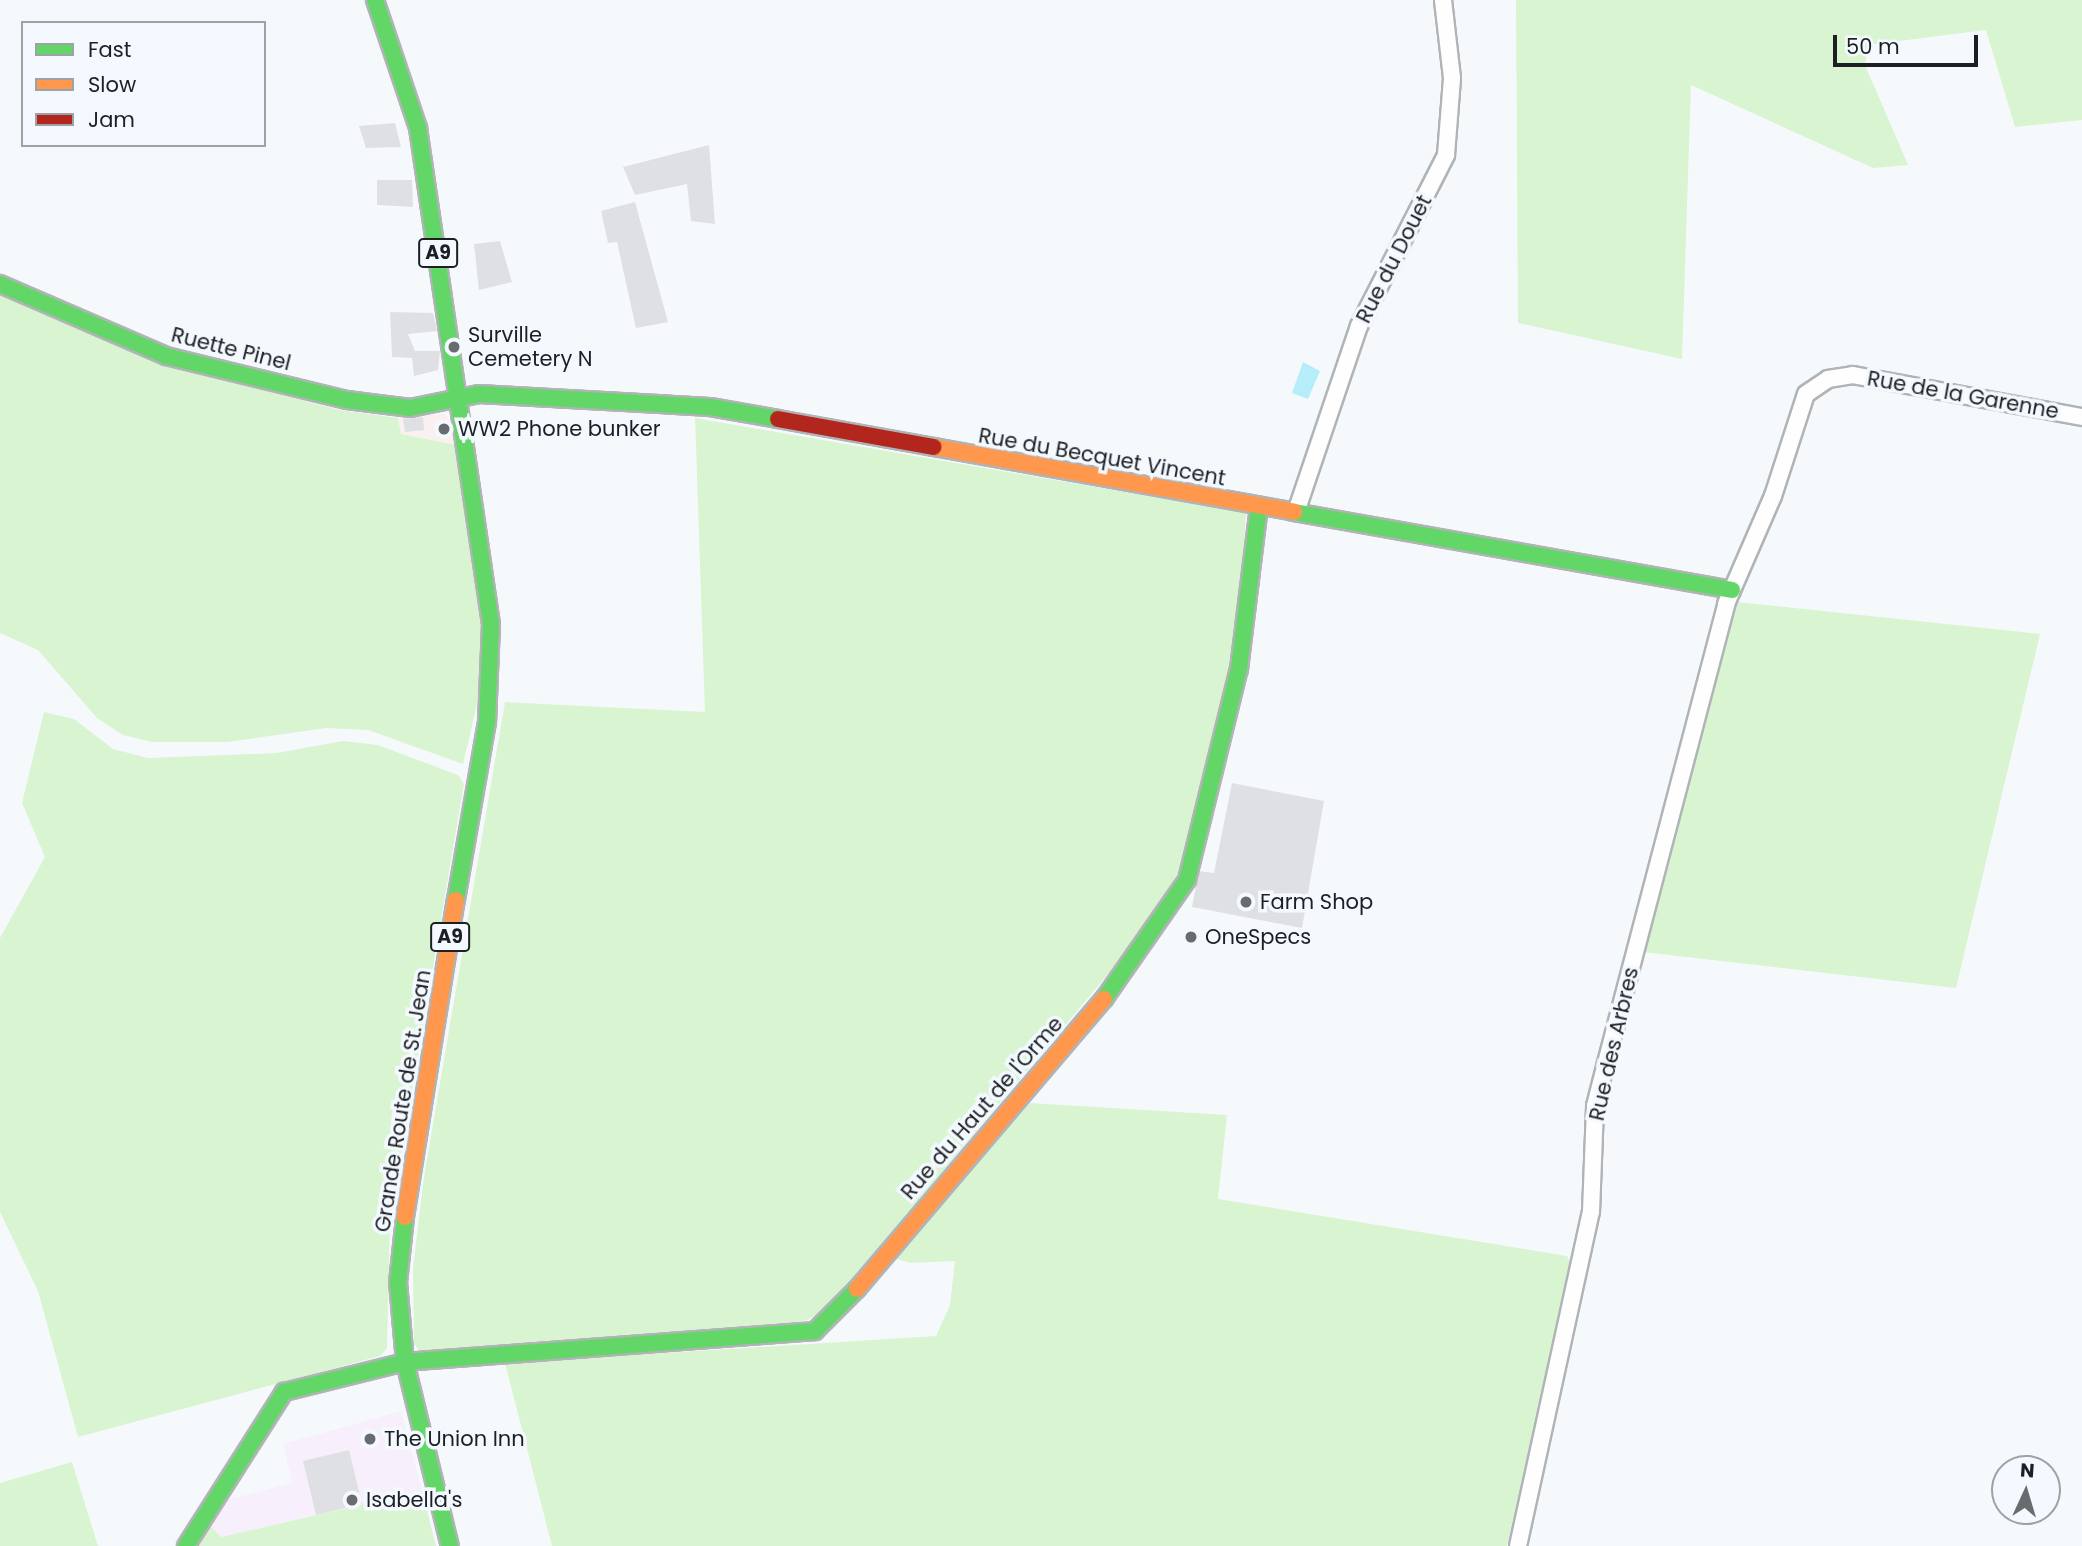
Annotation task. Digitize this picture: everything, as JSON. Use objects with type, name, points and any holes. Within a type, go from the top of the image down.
[{"type":"street","name":"Grande Route de St. Jean","points":[[375,0],[418,128],[463,399],[493,670],[410,1165],[398,1282],[405,1362],[450,1546]]},
{"type":"street","name":"Rue du Douet","points":[[1296,512],[1359,327],[1446,155],[1452,78],[1443,0]]},
{"type":"street","name":"Ruette Pinel","points":[[0,284],[166,356],[348,400],[410,408],[463,399]]},
{"type":"street","name":"Rue de la Garenne","points":[[1732,590],[1773,496],[1805,394],[1828,379],[1853,375],[2082,417]]},
{"type":"street","name":"Rue du Becquet Vincent","points":[[463,399],[479,394],[710,407],[1732,590]]},
{"type":"street","name":"Rue du Haut de l'Orme","points":[[186,1546],[284,1392],[405,1362],[815,1331],[834,1316],[1122,978],[1187,880],[1239,669],[1259,506]]},
{"type":"street","name":"Rue des Arbres","points":[[1518,1546],[1591,1212],[1595,1106],[1732,590]]},
{"type":"shaded area","points":[[444,414],[454,424],[456,445],[401,434],[398,418]]},
{"type":"shaded area","points":[[401,1411],[422,1491],[221,1537],[208,1523],[222,1501],[292,1483],[283,1444]]},
{"type":"green space","points":[[1516,0],[2082,0],[2082,120],[2015,127],[1986,30],[1868,45],[1865,65],[1908,165],[1873,168],[1691,85],[1682,359],[1518,323]]},
{"type":"green space","points":[[0,291],[187,371],[340,410],[398,418],[401,434],[456,445],[481,620],[481,687],[463,764],[368,730],[326,728],[228,742],[152,742],[123,735],[97,718],[38,650],[0,633]]},
{"type":"green space","points":[[695,418],[1246,513],[1238,638],[1181,867],[1154,919],[826,1311],[794,1326],[422,1354],[414,1344],[413,1268],[424,1177],[505,702],[705,712]]},
{"type":"green space","points":[[1737,602],[2040,634],[1956,988],[1643,952]]},
{"type":"green space","points":[[44,712],[74,719],[113,749],[148,758],[277,753],[343,741],[378,745],[458,775],[464,784],[390,1220],[387,1348],[380,1356],[78,1437],[38,1291],[0,1212],[0,938],[45,857],[22,803]]},
{"type":"green space","points":[[1030,1103],[1227,1115],[1218,1199],[1567,1256],[1572,1266],[1507,1546],[552,1546],[505,1363],[936,1336],[950,1305],[955,1261],[910,1263],[891,1257]]},
{"type":"green space","points":[[72,1462],[98,1546],[0,1546],[0,1483]]},
{"type":"green space","points":[[422,1491],[436,1546],[194,1546],[208,1523],[221,1537]]},
{"type":"water","points":[[1303,362],[1320,371],[1308,399],[1292,393]]},
{"type":"building","points":[[395,123],[401,147],[366,148],[359,126]]},
{"type":"building","points":[[709,145],[715,224],[691,221],[687,184],[635,195],[623,167]]},
{"type":"building","points":[[377,180],[412,180],[413,207],[377,205]]},
{"type":"building","points":[[635,202],[668,322],[636,328],[617,242],[608,243],[601,211]]},
{"type":"building","points":[[500,241],[512,282],[479,290],[474,244]]},
{"type":"building","points":[[390,312],[433,313],[437,331],[408,334],[415,351],[440,351],[438,370],[414,376],[412,358],[392,357]]},
{"type":"building","points":[[423,417],[424,430],[405,432],[403,419]]},
{"type":"building","points":[[1232,783],[1324,801],[1302,928],[1192,907],[1199,871],[1214,873]]},
{"type":"building","points":[[349,1450],[362,1504],[316,1515],[303,1461]]},
{"type":"traffic: fast","points":[[375,0],[418,128],[491,624],[487,722],[456,900]]},
{"type":"traffic: fast","points":[[0,284],[166,356],[347,400],[410,408],[479,394],[710,407],[778,419]]},
{"type":"traffic: fast","points":[[1104,999],[1187,880],[1239,669],[1259,506]]},
{"type":"traffic: fast","points":[[1294,512],[1732,590]]},
{"type":"traffic: fast","points":[[405,1217],[398,1282],[405,1362],[450,1546]]},
{"type":"traffic: fast","points":[[186,1546],[284,1392],[405,1362],[815,1331],[857,1289]]},
{"type":"traffic: slow","points":[[934,447],[1294,512]]},
{"type":"traffic: slow","points":[[405,1217],[456,900]]},
{"type":"traffic: slow","points":[[857,1289],[1104,999]]},
{"type":"traffic: jam","points":[[778,419],[934,447]]},
{"type":"place","name":"Surville Cemetery N","points":[[454,347]]},
{"type":"place","name":"WW2 Phone bunker","points":[[444,429]]},
{"type":"place","name":"Farm Shop","points":[[1246,902]]},
{"type":"place","name":"OneSpecs","points":[[1191,937]]},
{"type":"place","name":"The Union Inn","points":[[370,1439]]},
{"type":"place","name":"Isabella's","points":[[352,1500]]}]
